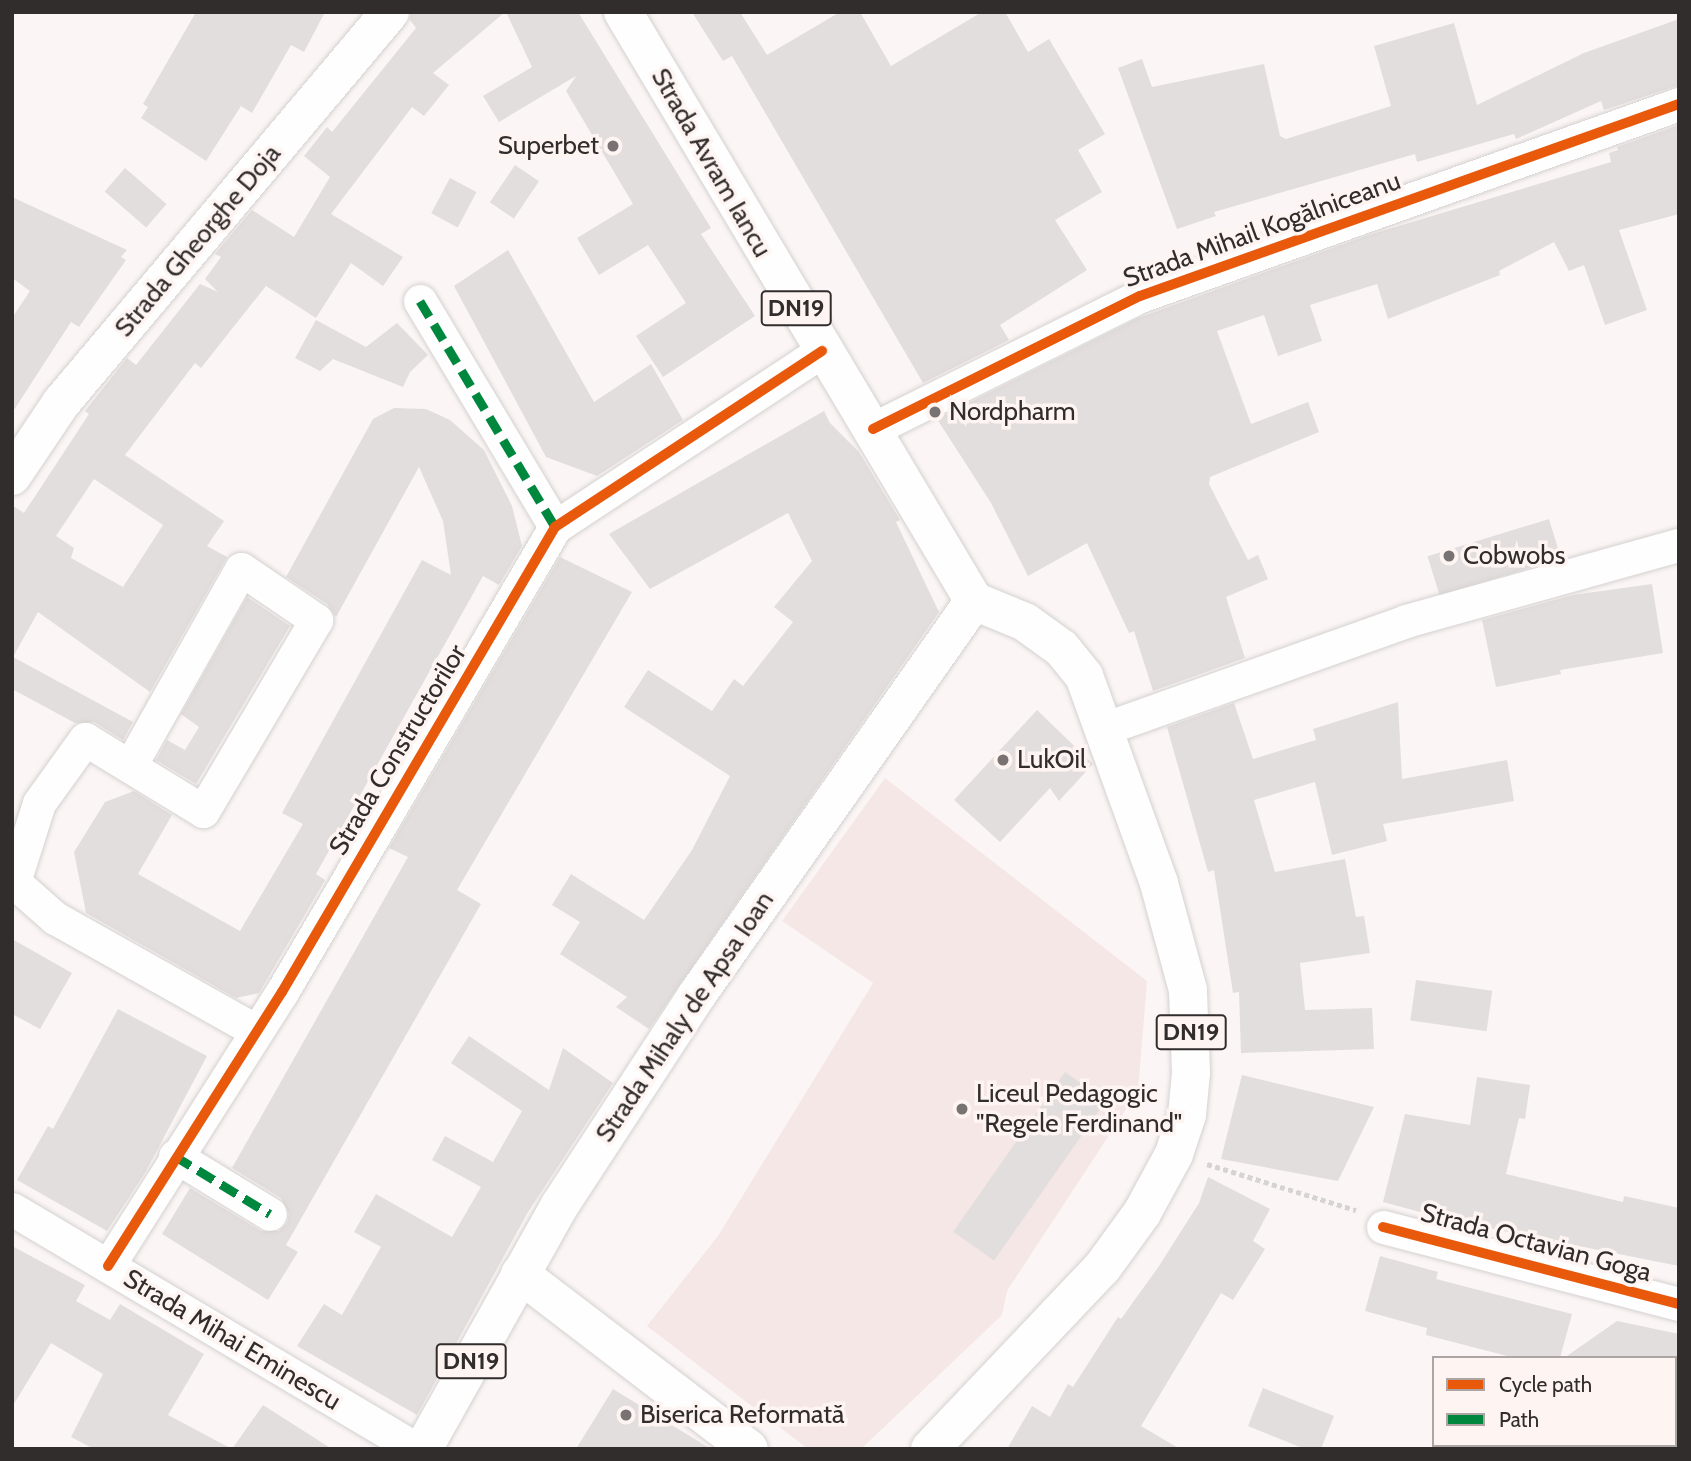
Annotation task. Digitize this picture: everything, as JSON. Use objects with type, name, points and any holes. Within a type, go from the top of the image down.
[{"type":"main road","name":"Strada Gheorghe Doja","points":[[12,476],[61,404],[390,12]]},
{"type":"main road","name":"Strada Avram Iancu","points":[[623,12],[822,351],[873,429],[974,601]]},
{"type":"main road","name":"DN19","points":[[929,1449],[1102,1268],[1142,1213],[1174,1154],[1187,1115],[1191,1073],[1188,990],[1160,883],[1106,728],[1084,676],[1061,648],[1025,622],[974,601]]},
{"type":"main road","name":"Strada Mihaly de Apsa Ioan","points":[[423,1449],[520,1274],[697,995],[974,601]]},
{"type":"main road","points":[[520,1274],[749,1449]]},
{"type":"street","name":"Strada Mihail Kogălniceanu","points":[[873,429],[1140,296],[1679,104]]},
{"type":"street","points":[[420,301],[555,527]]},
{"type":"street","name":"Strada Constructorilor","points":[[108,1266],[256,1031],[555,527],[822,351]]},
{"type":"street","points":[[1106,728],[1406,621],[1679,545]]},
{"type":"street","points":[[130,766],[241,569],[316,620],[203,811],[85,739],[39,803],[14,882],[55,918],[256,1031]]},
{"type":"street","points":[[175,1156],[270,1214]]},
{"type":"street","name":"Strada Mihai Eminescu","points":[[12,1209],[416,1449]]},
{"type":"street","name":"Strada Octavian Goga","points":[[1382,1227],[1679,1304]]},
{"type":"shaded area","name":"Liceul Pedagogic \"Regele Ferdinand\"","points":[[885,778],[1147,981],[1138,1091],[1007,1291],[1002,1315],[861,1449],[808,1449],[647,1326],[718,1236],[873,983],[782,921]]},
{"type":"building","points":[[196,12],[325,12],[304,52],[291,45],[252,113],[241,106],[206,161],[141,118],[148,107],[143,104]]},
{"type":"building","points":[[411,12],[505,12],[433,73],[449,85],[424,116],[412,107],[331,214],[403,257],[383,286],[351,263],[316,318],[266,286],[201,368],[195,363],[125,455],[224,521],[207,546],[227,557],[150,692],[38,612],[13,657],[133,722],[123,740],[94,722],[75,723],[12,689],[12,505],[24,513],[89,414],[85,411],[127,358],[136,365],[200,284],[218,292],[205,279],[221,257],[215,254],[252,210],[294,237],[330,177],[304,156],[327,127],[332,132],[416,28],[410,20]],"holes":[[[94,479],[163,525],[123,587],[71,558],[74,548],[56,536]]]},
{"type":"building","points":[[506,12],[578,12],[711,228],[701,234],[755,316],[663,377],[636,336],[686,303],[648,245],[599,275],[577,238],[633,204],[566,91],[576,76],[499,122],[483,96],[532,67]]},
{"type":"building","points":[[692,12],[740,12],[767,55],[840,12],[860,12],[891,66],[982,12],[1005,12],[1028,52],[1049,39],[1105,134],[1078,150],[1102,192],[1055,220],[1087,270],[1000,325],[1009,340],[923,383],[732,56],[723,61]]},
{"type":"building","points":[[1679,19],[1679,85],[1604,110],[1601,101],[1516,139],[1514,134],[1417,162],[1415,154],[1214,212],[1216,216],[1177,229],[1118,68],[1142,59],[1152,87],[1264,64],[1280,136],[1286,139],[1391,106],[1374,46],[1454,23],[1477,105],[1584,53]]},
{"type":"building","points":[[1679,125],[1679,214],[1619,230],[1647,310],[1605,325],[1584,265],[1569,271],[1554,242],[1499,271],[1500,275],[1388,319],[1377,284],[1310,305],[1322,341],[1278,356],[1264,315],[1217,331],[1251,424],[1308,402],[1319,432],[1210,477],[1209,484],[1248,560],[1258,555],[1268,579],[1226,597],[1245,658],[1153,691],[1134,631],[1129,633],[1087,543],[1028,576],[991,503],[937,419],[1138,318],[1369,235],[1611,162],[1609,153],[1618,150],[1617,147]]},
{"type":"building","points":[[515,165],[539,181],[514,219],[490,202]]},
{"type":"building","points":[[125,168],[167,204],[146,227],[105,191]]},
{"type":"building","points":[[450,178],[476,192],[458,227],[431,213]]},
{"type":"building","points":[[12,197],[127,250],[121,257],[126,260],[79,327],[71,322],[12,413],[12,318],[30,291],[12,278]]},
{"type":"building","points":[[508,250],[594,402],[651,364],[683,420],[597,476],[546,457],[454,286]]},
{"type":"building","points":[[316,320],[366,347],[397,323],[428,355],[410,372],[403,387],[333,359],[320,371],[295,358]]},
{"type":"building","points":[[394,408],[426,409],[450,420],[484,450],[512,506],[522,546],[499,585],[483,576],[316,874],[325,880],[259,993],[236,998],[86,913],[74,852],[105,802],[134,791],[172,815],[138,874],[240,931],[303,824],[282,813],[422,560],[451,575],[443,521],[419,467],[336,617],[327,604],[286,577],[373,419]]},
{"type":"building","points":[[824,411],[830,423],[859,452],[900,520],[896,522],[939,612],[649,1029],[616,1007],[627,997],[560,954],[580,922],[552,905],[571,874],[644,920],[692,850],[730,776],[624,707],[648,670],[712,711],[734,679],[743,686],[793,622],[774,607],[812,561],[788,513],[650,589],[609,534]]},
{"type":"building","points":[[1549,519],[1561,558],[1440,595],[1428,556]]},
{"type":"building","points":[[560,557],[632,592],[457,890],[481,904],[286,1245],[298,1252],[268,1300],[162,1234],[190,1188],[261,1231],[279,1231],[287,1223],[289,1214],[281,1198],[232,1168],[408,857],[389,848]]},
{"type":"building","points":[[1652,584],[1663,653],[1560,670],[1561,674],[1496,687],[1482,620],[1573,595]]},
{"type":"building","points":[[247,597],[290,626],[196,784],[156,760],[167,740],[185,750],[199,727],[181,714]]},
{"type":"building","points":[[1398,702],[1402,779],[1507,760],[1514,801],[1383,824],[1387,841],[1332,855],[1315,782],[1254,800],[1275,872],[1345,859],[1356,917],[1364,916],[1370,953],[1300,963],[1305,1010],[1372,1008],[1374,1049],[1241,1053],[1239,992],[1233,993],[1214,870],[1208,872],[1167,727],[1234,703],[1253,759],[1316,740],[1313,729]]},
{"type":"building","points":[[1037,710],[1093,764],[1059,801],[1050,788],[1000,842],[954,800]]},
{"type":"building","points":[[12,939],[72,973],[40,1029],[12,1014]]},
{"type":"building","points":[[1416,980],[1492,991],[1487,1031],[1410,1021]]},
{"type":"building","points":[[118,1009],[207,1056],[146,1171],[107,1231],[17,1180],[48,1126],[53,1129]]},
{"type":"building","points":[[469,1036],[549,1090],[563,1048],[613,1083],[528,1212],[417,1415],[297,1346],[324,1304],[342,1315],[381,1247],[354,1232],[376,1194],[452,1237],[481,1187],[432,1160],[445,1136],[493,1162],[522,1111],[451,1063]]},
{"type":"building","points":[[1065,1072],[1106,1101],[994,1260],[953,1232]]},
{"type":"building","points":[[1242,1075],[1374,1107],[1338,1181],[1221,1159]]},
{"type":"building","points":[[1477,1077],[1530,1085],[1525,1119],[1519,1118],[1506,1174],[1623,1202],[1624,1196],[1679,1208],[1679,1266],[1453,1221],[1383,1202],[1405,1114],[1470,1125]]},
{"type":"building","points":[[1208,1177],[1270,1209],[1253,1241],[1265,1249],[1233,1300],[1221,1293],[1141,1426],[1180,1449],[1007,1449],[1032,1406],[1050,1417],[1068,1384],[1073,1387],[1118,1317],[1121,1319],[1159,1266],[1199,1203]]},
{"type":"building","points":[[12,1246],[85,1285],[76,1301],[110,1320],[120,1304],[204,1354],[168,1415],[232,1449],[94,1449],[71,1437],[103,1374],[51,1343],[12,1407]]},
{"type":"building","points":[[1380,1256],[1438,1272],[1436,1279],[1572,1314],[1561,1356],[1507,1356],[1426,1335],[1427,1328],[1365,1311]]},
{"type":"building","points":[[1617,1321],[1679,1334],[1679,1358],[1567,1356]]},
{"type":"building","points":[[1263,1388],[1334,1416],[1321,1449],[1305,1449],[1248,1426]]},
{"type":"building","name":"Biserica Reformată","points":[[613,1389],[711,1449],[576,1449]]},
{"type":"building","points":[[263,1405],[332,1449],[232,1449]]},
{"type":"marked path","points":[[420,301],[555,527]]},
{"type":"marked path","points":[[175,1156],[270,1214]]},
{"type":"cycle path","points":[[873,429],[1140,296],[1679,104]]},
{"type":"cycle path","points":[[108,1266],[282,992],[555,527],[822,351]]},
{"type":"cycle path","points":[[1383,1227],[1679,1304]]},
{"type":"place","name":"Superbet","points":[[613,146]]},
{"type":"place","name":"Nordpharm","points":[[935,412]]},
{"type":"place","name":"Cobwobs","points":[[1449,556]]},
{"type":"place","name":"LukOil","points":[[1003,760]]},
{"type":"place","name":"Liceul Pedagogic \"Regele Ferdinand\"","points":[[962,1109]]},
{"type":"place","name":"Biserica Reformată","points":[[626,1415]]}]
